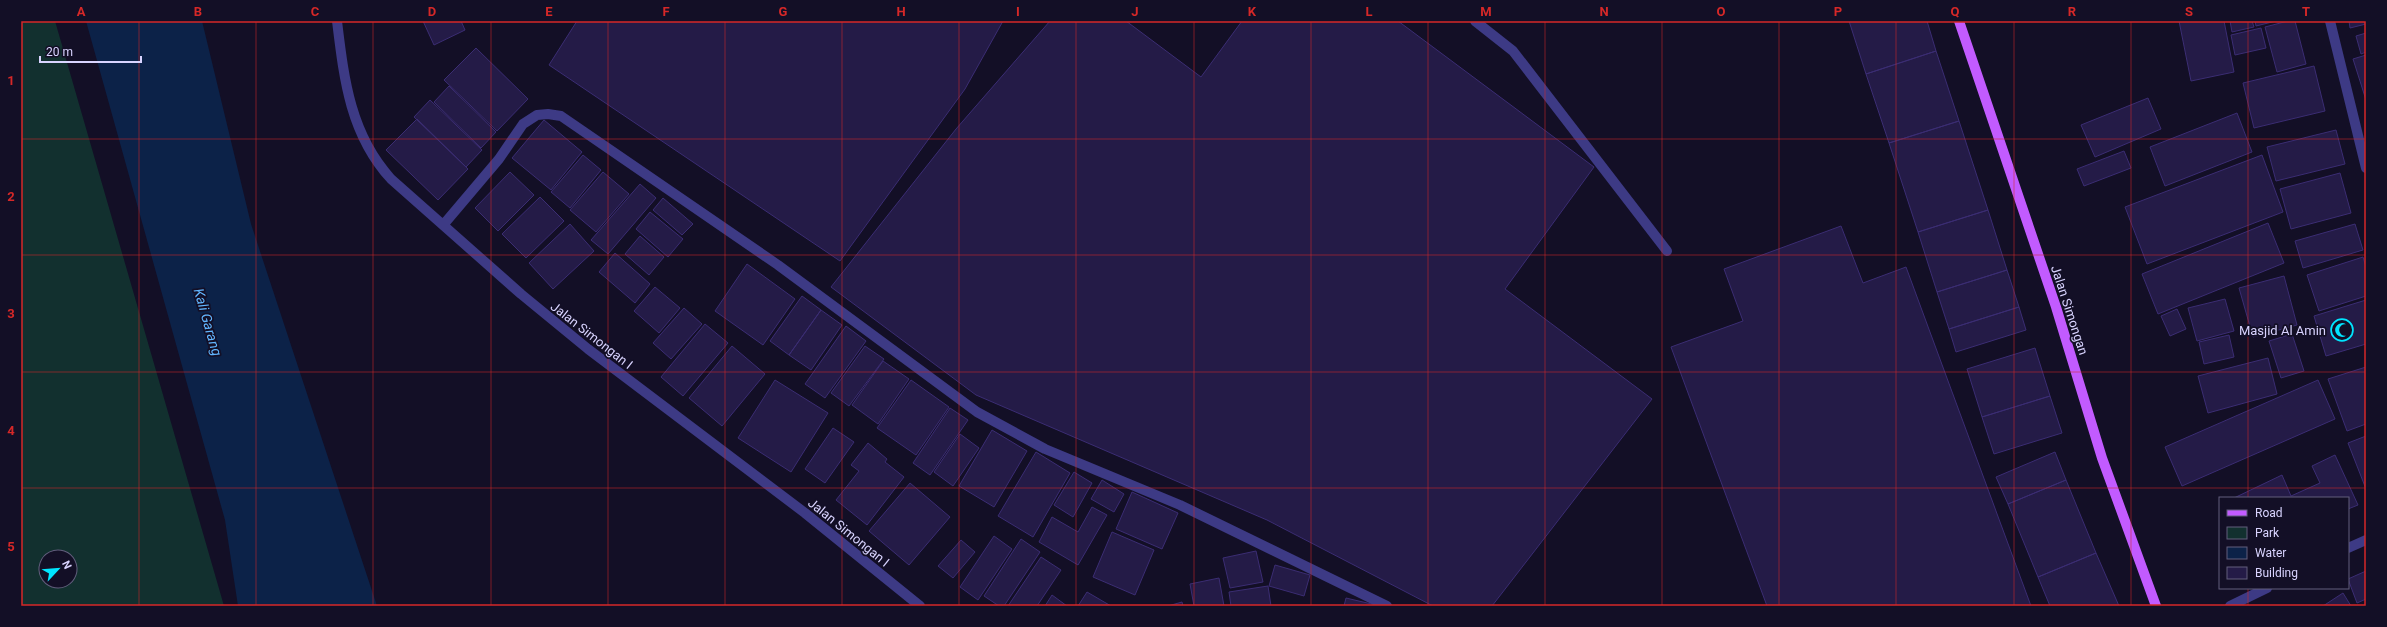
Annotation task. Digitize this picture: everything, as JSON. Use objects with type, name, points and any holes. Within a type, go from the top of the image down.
[{"type":"main road","name":"Jalan Simongan","points":[[1960,21],[2056,307],[2102,458],[2156,606]]},
{"type":"street","name":"Jalan Simongan I","points":[[337,21],[344,71],[352,108],[364,141],[378,164],[391,179],[444,224],[521,294],[588,349],[805,514],[920,606]]},
{"type":"street","points":[[1475,21],[1513,52],[1667,251]]},
{"type":"street","points":[[2330,21],[2366,168]]},
{"type":"street","points":[[444,224],[499,159],[523,124],[538,115],[548,114],[561,116],[778,264],[977,412],[1045,449],[1180,505],[1387,606]]},
{"type":"street","points":[[2349,548],[2366,540]]},
{"type":"street","points":[[2230,606],[2265,589]]},
{"type":"green space","points":[[21,21],[55,21],[224,606],[21,606]]},
{"type":"water","name":"Kali Garang","points":[[86,21],[202,21],[251,224],[377,606],[238,606],[225,520]]},
{"type":"building","points":[[423,21],[461,21],[465,30],[434,45]]},
{"type":"building","points":[[577,21],[1003,21],[965,89],[840,261],[549,65]]},
{"type":"building","points":[[1050,21],[1126,21],[1201,77],[1242,21],[1398,21],[1594,167],[1505,289],[1652,399],[1492,606],[1433,606],[1267,520],[976,395],[831,287],[956,129]]},
{"type":"building","points":[[1849,21],[1927,21],[1936,51],[1866,74]]},
{"type":"building","points":[[2179,21],[2224,21],[2234,72],[2191,81]]},
{"type":"building","points":[[2230,21],[2252,21],[2254,27],[2232,32]]},
{"type":"building","points":[[2255,21],[2276,21],[2256,26]]},
{"type":"building","points":[[2288,21],[2295,21],[2306,64],[2277,72],[2265,27]]},
{"type":"building","points":[[2349,21],[2366,21],[2366,24],[2350,28]]},
{"type":"building","points":[[2261,28],[2266,48],[2235,55],[2231,35]]},
{"type":"building","points":[[2366,33],[2366,52],[2361,54],[2356,36]]},
{"type":"building","points":[[476,48],[528,99],[497,131],[444,80]]},
{"type":"building","points":[[1936,51],[1959,121],[1889,143],[1866,74]]},
{"type":"building","points":[[2366,55],[2366,100],[2353,59]]},
{"type":"building","points":[[2314,66],[2325,111],[2254,128],[2243,83]]},
{"type":"building","points":[[449,86],[496,132],[481,148],[434,102]]},
{"type":"building","points":[[2148,98],[2161,129],[2095,157],[2081,125]]},
{"type":"building","points":[[430,100],[482,150],[466,167],[414,117]]},
{"type":"building","points":[[2237,113],[2252,152],[2165,186],[2150,147]]},
{"type":"building","points":[[417,119],[468,169],[438,200],[386,150]]},
{"type":"building","points":[[544,120],[582,152],[551,190],[512,158]]},
{"type":"building","points":[[1959,121],[1988,210],[1918,232],[1889,143]]},
{"type":"building","points":[[2336,130],[2345,164],[2276,181],[2267,147]]},
{"type":"building","points":[[2124,151],[2131,168],[2084,186],[2077,169]]},
{"type":"building","points":[[583,155],[601,170],[570,208],[551,192]]},
{"type":"building","points":[[2262,155],[2283,212],[2147,264],[2125,207]]},
{"type":"building","points":[[510,172],[534,195],[498,231],[475,208]]},
{"type":"building","points":[[603,172],[629,194],[596,232],[570,210]]},
{"type":"building","points":[[2340,173],[2351,213],[2291,229],[2280,189]]},
{"type":"building","points":[[640,184],[656,198],[608,254],[591,240]]},
{"type":"building","points":[[540,197],[564,221],[526,258],[502,234]]},
{"type":"building","points":[[663,198],[693,224],[682,235],[653,210]]},
{"type":"building","points":[[1988,210],[2007,270],[1937,292],[1918,232]]},
{"type":"building","points":[[650,212],[683,239],[668,257],[636,229]]},
{"type":"building","points":[[2268,223],[2284,263],[2158,314],[2142,274]]},
{"type":"building","points":[[570,224],[594,251],[553,289],[529,263]]},
{"type":"building","points":[[2355,224],[2363,250],[2303,268],[2295,241]]},
{"type":"building","points":[[1841,226],[1863,283],[1906,267],[2031,606],[1767,606],[1671,347],[1743,321],[1724,269]]},
{"type":"building","points":[[640,236],[664,257],[649,275],[625,254]]},
{"type":"building","points":[[615,253],[650,284],[635,303],[599,272]]},
{"type":"building","points":[[2363,257],[2366,267],[2366,296],[2319,311],[2307,275]]},
{"type":"building","points":[[747,264],[795,299],[763,345],[715,311]]},
{"type":"building","points":[[2007,270],[2019,307],[1949,329],[1937,292]]},
{"type":"building","points":[[2284,276],[2297,325],[2253,337],[2239,288]]},
{"type":"building","points":[[655,287],[680,308],[659,333],[634,311]]},
{"type":"building","points":[[802,296],[821,310],[789,355],[770,341]]},
{"type":"building","points":[[2225,299],[2234,331],[2197,341],[2188,308]]},
{"type":"building","name":"Masjid Al Amin","points":[[2366,300],[2366,344],[2326,356],[2314,316]]},
{"type":"building","points":[[2019,307],[2026,330],[1956,352],[1949,329]]},
{"type":"building","points":[[684,308],[702,324],[671,359],[653,343]]},
{"type":"building","points":[[2177,309],[2186,329],[2170,336],[2161,316]]},
{"type":"building","points":[[821,310],[842,325],[811,370],[789,355]]},
{"type":"building","points":[[705,324],[728,343],[683,396],[661,377]]},
{"type":"building","points":[[846,326],[866,341],[825,398],[805,384]]},
{"type":"building","points":[[2292,334],[2304,371],[2281,378],[2269,341]]},
{"type":"building","points":[[2229,335],[2234,357],[2204,364],[2199,342]]},
{"type":"building","points":[[732,346],[765,374],[722,426],[689,398]]},
{"type":"building","points":[[865,346],[884,359],[849,406],[831,393]]},
{"type":"building","points":[[2035,348],[2050,396],[1982,417],[1967,369]]},
{"type":"building","points":[[2268,358],[2277,394],[2208,413],[2198,376]]},
{"type":"building","points":[[883,361],[909,379],[878,424],[852,405]]},
{"type":"building","points":[[2366,367],[2366,424],[2347,431],[2328,379]]},
{"type":"building","points":[[775,380],[828,413],[791,472],[738,438]]},
{"type":"building","points":[[911,380],[949,407],[916,455],[877,428]]},
{"type":"building","points":[[2318,380],[2335,419],[2182,486],[2165,447]]},
{"type":"building","points":[[2050,396],[2062,433],[1994,454],[1982,417]]},
{"type":"building","points":[[950,408],[968,420],[930,475],[913,463]]},
{"type":"building","points":[[833,428],[854,442],[825,483],[805,469]]},
{"type":"building","points":[[992,430],[1027,451],[994,507],[959,486]]},
{"type":"building","points":[[960,434],[979,448],[953,486],[934,472]]},
{"type":"building","points":[[2366,436],[2366,489],[2348,443]]},
{"type":"building","points":[[868,443],[887,459],[885,462],[904,477],[867,525],[836,500],[859,471],[851,465]]},
{"type":"building","points":[[1036,452],[1070,473],[1033,537],[998,516]]},
{"type":"building","points":[[2055,452],[2066,480],[2008,504],[1996,477]]},
{"type":"building","points":[[2335,455],[2358,505],[2349,509],[2349,497],[2236,497],[2282,475],[2291,496],[2320,483],[2312,466]]},
{"type":"building","points":[[1074,472],[1092,483],[1073,517],[1054,505]]},
{"type":"building","points":[[1102,480],[1124,494],[1114,512],[1091,499]]},
{"type":"building","points":[[2066,480],[2096,553],[2038,577],[2008,504]]},
{"type":"building","points":[[910,483],[950,517],[909,565],[869,531]]},
{"type":"building","points":[[1132,492],[1178,513],[1162,549],[1116,529]]},
{"type":"building","points":[[1092,507],[1107,515],[1078,565],[1039,542],[1052,517],[1078,532]]},
{"type":"building","points":[[1112,532],[1154,550],[1135,595],[1093,577]]},
{"type":"building","points":[[994,536],[1012,549],[978,600],[960,587]]},
{"type":"building","points":[[1021,539],[1040,552],[1004,606],[999,606],[984,596]]},
{"type":"building","points":[[961,540],[975,552],[953,578],[938,566]]},
{"type":"building","points":[[1256,551],[1263,582],[1230,588],[1223,558]]},
{"type":"building","points":[[2096,553],[2119,606],[2050,606],[2038,577]]},
{"type":"building","points":[[1041,557],[1061,570],[1037,606],[1008,606]]},
{"type":"building","points":[[1275,565],[1310,575],[1304,596],[1269,586]]},
{"type":"building","points":[[2366,571],[2366,599],[2357,603],[2349,579]]},
{"type":"building","points":[[1219,578],[1224,606],[1194,606],[1190,584]]},
{"type":"building","points":[[1268,586],[1271,606],[1231,606],[1229,592]]},
{"type":"building","points":[[1087,592],[1111,606],[1078,606]]},
{"type":"building","points":[[2343,593],[2351,606],[2323,606]]},
{"type":"building","points":[[1052,595],[1067,606],[1045,606]]},
{"type":"building","points":[[1346,598],[1380,606],[1344,606]]},
{"type":"building","points":[[1182,602],[1183,606],[1168,606]]},
{"type":"place","name":"Masjid Al Amin","points":[[2342,330]]}]
